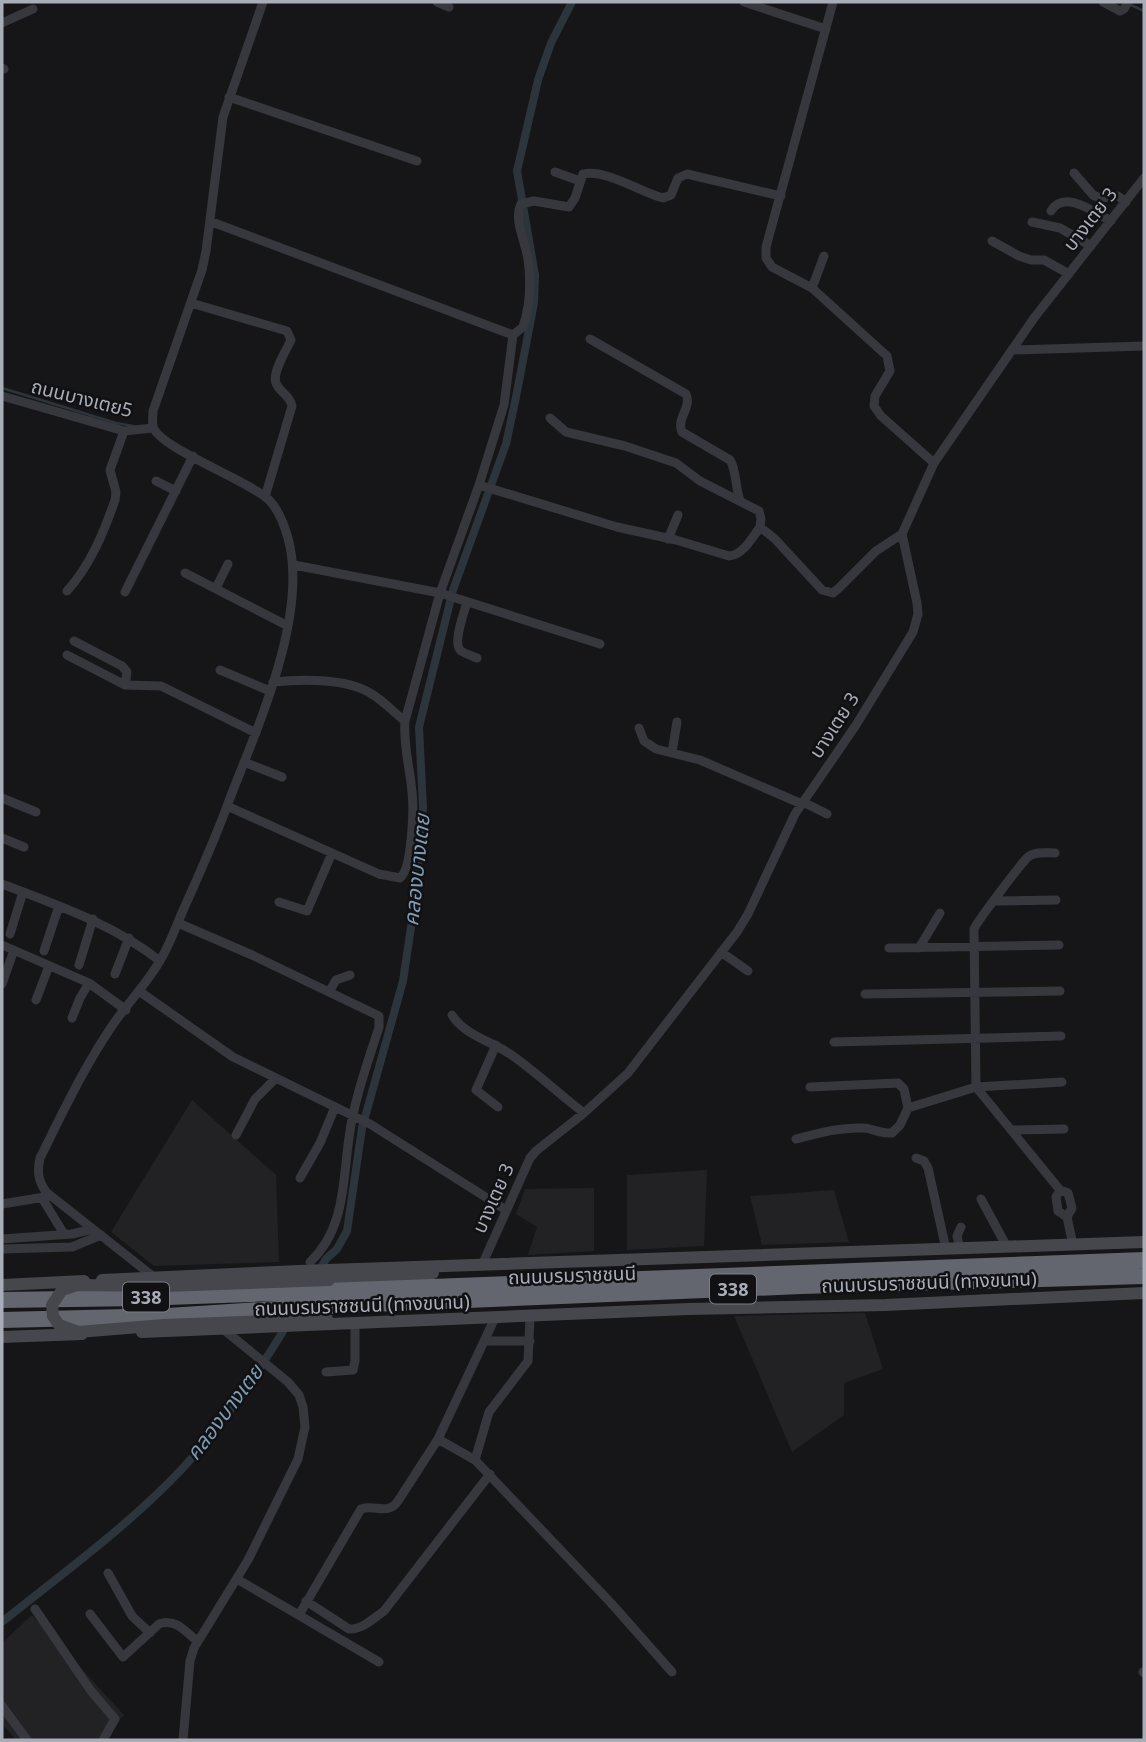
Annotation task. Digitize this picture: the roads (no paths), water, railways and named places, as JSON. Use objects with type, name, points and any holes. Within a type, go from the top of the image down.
[{"type":"highway","name":"ถนนบรมราชชนนี","points":[[2,1300],[141,1298],[290,1291],[330,1280],[1144,1259]]},
{"type":"highway","name":"ถนนบรมราชชนนี","points":[[2,1320],[168,1316],[278,1309],[325,1313],[801,1286],[1144,1276]]},
{"type":"main road","name":"ถนนบรมราชชนนี (ทางขนาน)","points":[[2,1285],[299,1271],[330,1280],[409,1277],[478,1265],[1144,1242]]},
{"type":"main road","points":[[330,1280],[164,1286],[77,1285],[62,1290],[52,1305],[53,1315],[59,1325],[78,1332],[325,1313],[446,1314],[499,1318]]},
{"type":"main road","name":"ถนนบรมราชชนนี (ทางขนาน)","points":[[2,1337],[1144,1293]]},
{"type":"street","points":[[65,1234],[39,1181],[37,1169],[40,1158],[77,1084],[116,1021],[160,961],[178,923],[215,841],[256,733],[288,626],[294,565],[283,521],[265,497],[193,456],[159,435],[153,428],[153,411],[202,270],[212,222],[223,117],[263,2]]},
{"type":"street","points":[[437,2],[449,7]]},
{"type":"street","points":[[744,2],[826,29]]},
{"type":"street","points":[[833,2],[780,195],[766,258],[772,267],[812,288],[887,356],[890,371],[875,396],[874,406],[881,416],[934,463]]},
{"type":"street","points":[[1103,2],[1116,10],[1126,6]]},
{"type":"street","points":[[2,23],[33,9]]},
{"type":"street","points":[[229,97],[417,161]]},
{"type":"street","points":[[555,172],[580,181]]},
{"type":"street","points":[[227,806],[379,874],[397,878],[405,874],[413,793],[404,734],[405,721],[482,485],[503,405],[513,335],[523,327],[528,290],[528,257],[519,216],[521,204],[534,201],[569,207],[583,174],[593,173],[656,196],[667,197],[674,192],[682,175],[694,174],[780,195]]},
{"type":"street","points":[[1074,173],[1093,195],[1100,198],[1118,196],[1126,202]]},
{"type":"street","name":"บางเตย 3","points":[[478,1265],[526,1166],[536,1151],[628,1073],[748,914],[787,829],[856,725],[917,623],[917,603],[902,534],[934,463],[1012,351],[1144,178]]},
{"type":"street","points":[[1051,211],[1055,204],[1065,201],[1111,221]]},
{"type":"street","points":[[212,222],[513,335]]},
{"type":"street","points":[[1032,222],[1060,228],[1091,246]]},
{"type":"street","points":[[992,241],[1019,256],[1044,260],[1069,274]]},
{"type":"street","points":[[812,288],[824,256]]},
{"type":"street","points":[[191,303],[287,331],[290,335],[291,340],[275,381],[291,399],[292,406],[265,497]]},
{"type":"street","points":[[590,339],[686,394],[689,403],[680,422],[682,432],[730,460],[740,500]]},
{"type":"street","points":[[1012,351],[1144,346]]},
{"type":"street","name":"ถนนบางเตย5","points":[[2,396],[124,431],[153,428]]},
{"type":"street","points":[[482,485],[617,527],[734,557],[760,527],[759,511],[700,481],[676,463],[625,446],[566,432],[550,418]]},
{"type":"street","points":[[67,591],[80,577],[113,508],[116,492],[110,470],[124,431]]},
{"type":"street","points":[[125,592],[193,456]]},
{"type":"street","points":[[156,481],[176,491]]},
{"type":"street","points":[[668,539],[678,515]]},
{"type":"street","points":[[760,527],[775,539],[822,590],[829,593],[839,588],[876,551],[902,534]]},
{"type":"street","points":[[216,588],[228,564]]},
{"type":"street","points":[[294,565],[447,595],[600,643]]},
{"type":"street","points":[[185,573],[288,626]]},
{"type":"street","points":[[467,602],[457,640],[458,648],[477,658]]},
{"type":"street","points":[[74,641],[122,666],[127,673],[125,685]]},
{"type":"street","points":[[67,655],[125,685],[161,686],[256,733]]},
{"type":"street","points":[[220,670],[271,686],[313,680],[351,686],[368,692],[405,721]]},
{"type":"street","points":[[672,752],[677,722]]},
{"type":"street","points":[[639,728],[643,741],[648,745],[700,760],[827,814]]},
{"type":"street","points":[[244,762],[282,777]]},
{"type":"street","points":[[2,797],[36,812]]},
{"type":"street","points":[[2,838],[24,847]]},
{"type":"street","points":[[279,902],[307,911],[332,853]]},
{"type":"street","points":[[1055,853],[1038,853],[1028,857],[976,923],[976,1087],[1060,1190],[1068,1193],[1072,1208],[1067,1217],[1073,1245]]},
{"type":"street","points":[[2,884],[93,919],[129,938],[160,961]]},
{"type":"street","points":[[10,934],[23,892]]},
{"type":"street","points":[[996,901],[1056,900]]},
{"type":"street","points":[[44,951],[59,906]]},
{"type":"street","points":[[919,948],[940,913]]},
{"type":"street","points":[[79,965],[93,919]]},
{"type":"street","points":[[178,923],[379,1016],[379,1027],[355,1116],[339,1216],[321,1250],[310,1262]]},
{"type":"street","points":[[115,974],[129,938]]},
{"type":"street","points":[[2,945],[89,984],[126,1010]]},
{"type":"street","points":[[889,948],[1059,945]]},
{"type":"street","points":[[2,984],[14,950]]},
{"type":"street","points":[[721,951],[748,971]]},
{"type":"street","points":[[36,1000],[49,966]]},
{"type":"street","points":[[329,992],[336,980],[349,975]]},
{"type":"street","points":[[72,1018],[89,984]]},
{"type":"street","points":[[138,991],[233,1057],[370,1124],[506,1210]]},
{"type":"street","points":[[865,994],[1060,991]]},
{"type":"street","points":[[452,1015],[459,1025],[513,1056],[584,1113]]},
{"type":"street","points":[[834,1042],[1061,1037]]},
{"type":"street","points":[[496,1045],[476,1090],[498,1107]]},
{"type":"street","points":[[236,1135],[255,1099],[275,1079]]},
{"type":"street","points":[[908,1108],[976,1087],[1062,1082]]},
{"type":"street","points":[[796,1139],[847,1128],[892,1133],[900,1125],[908,1108],[904,1089],[898,1083],[810,1087]]},
{"type":"street","points":[[300,1178],[320,1143],[334,1107]]},
{"type":"street","points":[[1012,1130],[1064,1129]]},
{"type":"street","points":[[916,1158],[924,1161],[928,1168],[953,1249]]},
{"type":"street","points":[[2,1204],[47,1197],[155,1278]]},
{"type":"street","points":[[981,1199],[1007,1247]]},
{"type":"street","points":[[953,1249],[961,1227]]},
{"type":"street","points":[[2,1239],[97,1232]]},
{"type":"street","points":[[2,1249],[72,1247],[97,1232]]},
{"type":"street","points":[[21,1237],[21,1249]]},
{"type":"street","points":[[475,1460],[489,1412],[525,1367],[529,1354],[530,1317]]},
{"type":"street","points":[[299,1615],[360,1509],[367,1507],[385,1510],[395,1507],[438,1439],[484,1341],[499,1318]]},
{"type":"street","points":[[326,1372],[353,1370],[355,1325]]},
{"type":"street","points":[[183,1740],[190,1661],[197,1641],[237,1579],[298,1459],[304,1440],[305,1418],[299,1395],[271,1366],[223,1329]]},
{"type":"street","points":[[484,1341],[530,1341]]},
{"type":"street","points":[[438,1439],[475,1460],[490,1474],[672,1672]]},
{"type":"street","points":[[306,1601],[349,1629],[355,1630],[364,1625],[384,1611],[490,1474]]},
{"type":"street","points":[[108,1573],[132,1616],[150,1633]]},
{"type":"street","points":[[237,1579],[379,1662]]},
{"type":"street","points":[[35,1609],[92,1691],[115,1719],[107,1739]]},
{"type":"street","points":[[90,1614],[123,1657],[159,1624],[171,1621],[197,1641]]},
{"type":"street","points":[[2,1706],[27,1740]]},
{"type":"waterway","name":"คลองบางเตย","points":[[318,1273],[347,1231],[362,1128],[403,981],[414,907],[423,808],[419,727],[453,590],[506,444],[516,397],[534,303],[535,275],[517,171],[538,80],[551,43],[572,2]]},
{"type":"waterway","points":[[1131,5],[1144,11]]},
{"type":"waterway","points":[[2,388],[133,426]]},
{"type":"waterway","name":"คลองบางเตย","points":[[2,1622],[117,1530],[181,1470],[238,1400],[288,1323]]}]
